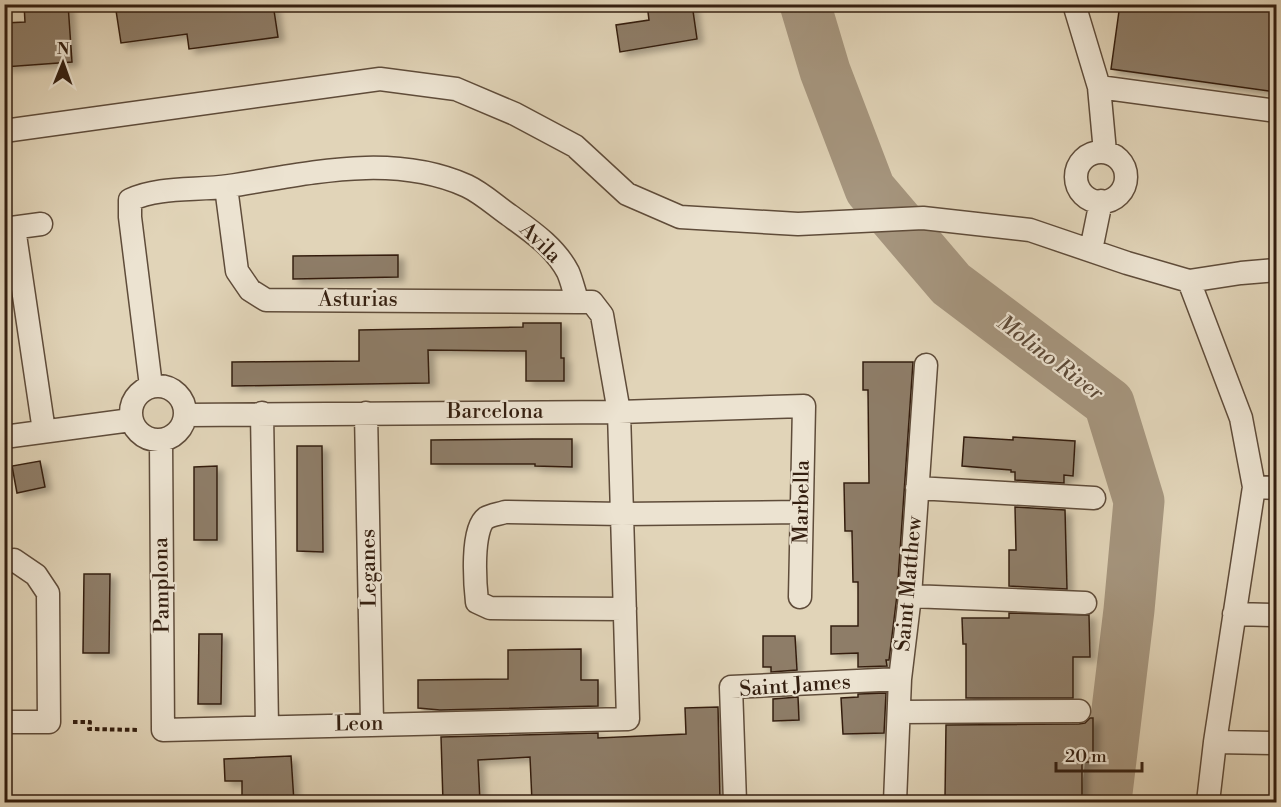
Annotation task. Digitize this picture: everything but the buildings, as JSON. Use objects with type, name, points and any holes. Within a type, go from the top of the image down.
[{"type":"street","points":[[1074,4],[1099,87],[1105,152]]},
{"type":"street","points":[[4,131],[380,80],[456,89],[515,114],[575,146],[627,194],[680,216],[798,224],[922,218],[1030,230],[1189,281],[1276,270]]},
{"type":"street","points":[[1099,87],[1276,111]]},
{"type":"street","points":[[1105,152],[1120,160],[1125,167],[1126,176],[1125,184],[1116,198],[1101,201],[1093,200],[1081,191],[1076,176],[1082,161],[1088,156],[1105,152]]},
{"type":"street","name":"Avila","points":[[152,387],[130,217],[130,200],[145,194],[226,187],[293,175],[373,167],[425,172],[469,187],[552,249],[568,272],[578,302]]},
{"type":"street","name":"Asturias","points":[[226,187],[237,271],[250,290],[266,300],[578,302]]},
{"type":"street","points":[[1091,250],[1101,201]]},
{"type":"street","points":[[41,224],[9,229],[44,431]]},
{"type":"street","points":[[1189,281],[1241,418],[1254,487],[1208,802]]},
{"type":"street","points":[[578,302],[592,302],[602,315],[619,412],[622,514],[625,609],[490,608],[477,602],[475,586],[478,531],[486,519],[504,512],[622,514],[801,512]]},
{"type":"street","name":"Saint Matthew","points":[[895,802],[900,679],[910,596],[926,365]]},
{"type":"street","points":[[160,386],[175,392],[184,405],[186,415],[175,434],[160,440],[151,440],[142,436],[135,429],[131,420],[132,403],[137,395],[152,387],[160,386]]},
{"type":"street","name":"Barcelona","points":[[186,415],[619,412],[804,406]]},
{"type":"street","name":"Marbella","points":[[800,597],[804,406]]},
{"type":"street","points":[[262,413],[267,726]]},
{"type":"street","name":"Leganes","points":[[366,413],[372,723]]},
{"type":"street","points":[[4,437],[131,420]]},
{"type":"street","name":"Pamplona","points":[[160,440],[163,730]]},
{"type":"street","points":[[1254,487],[1276,488]]},
{"type":"street","points":[[917,488],[1094,498]]},
{"type":"street","points":[[4,562],[14,561],[36,575],[48,593],[49,722],[4,722]]},
{"type":"street","points":[[910,596],[1085,603]]},
{"type":"street","name":"Leon","points":[[163,730],[628,718],[625,609]]},
{"type":"street","points":[[1234,614],[1276,615]]},
{"type":"street","name":"Saint James","points":[[735,802],[730,687],[900,679]]},
{"type":"street","points":[[900,712],[1078,711]]},
{"type":"street","points":[[1215,742],[1276,743]]},
{"type":"path","points":[[89,729],[163,730]]},
{"type":"waterway","name":"Molino River","points":[[805,4],[825,71],[870,189],[951,284],[1109,403],[1139,501],[1107,802]]}]
